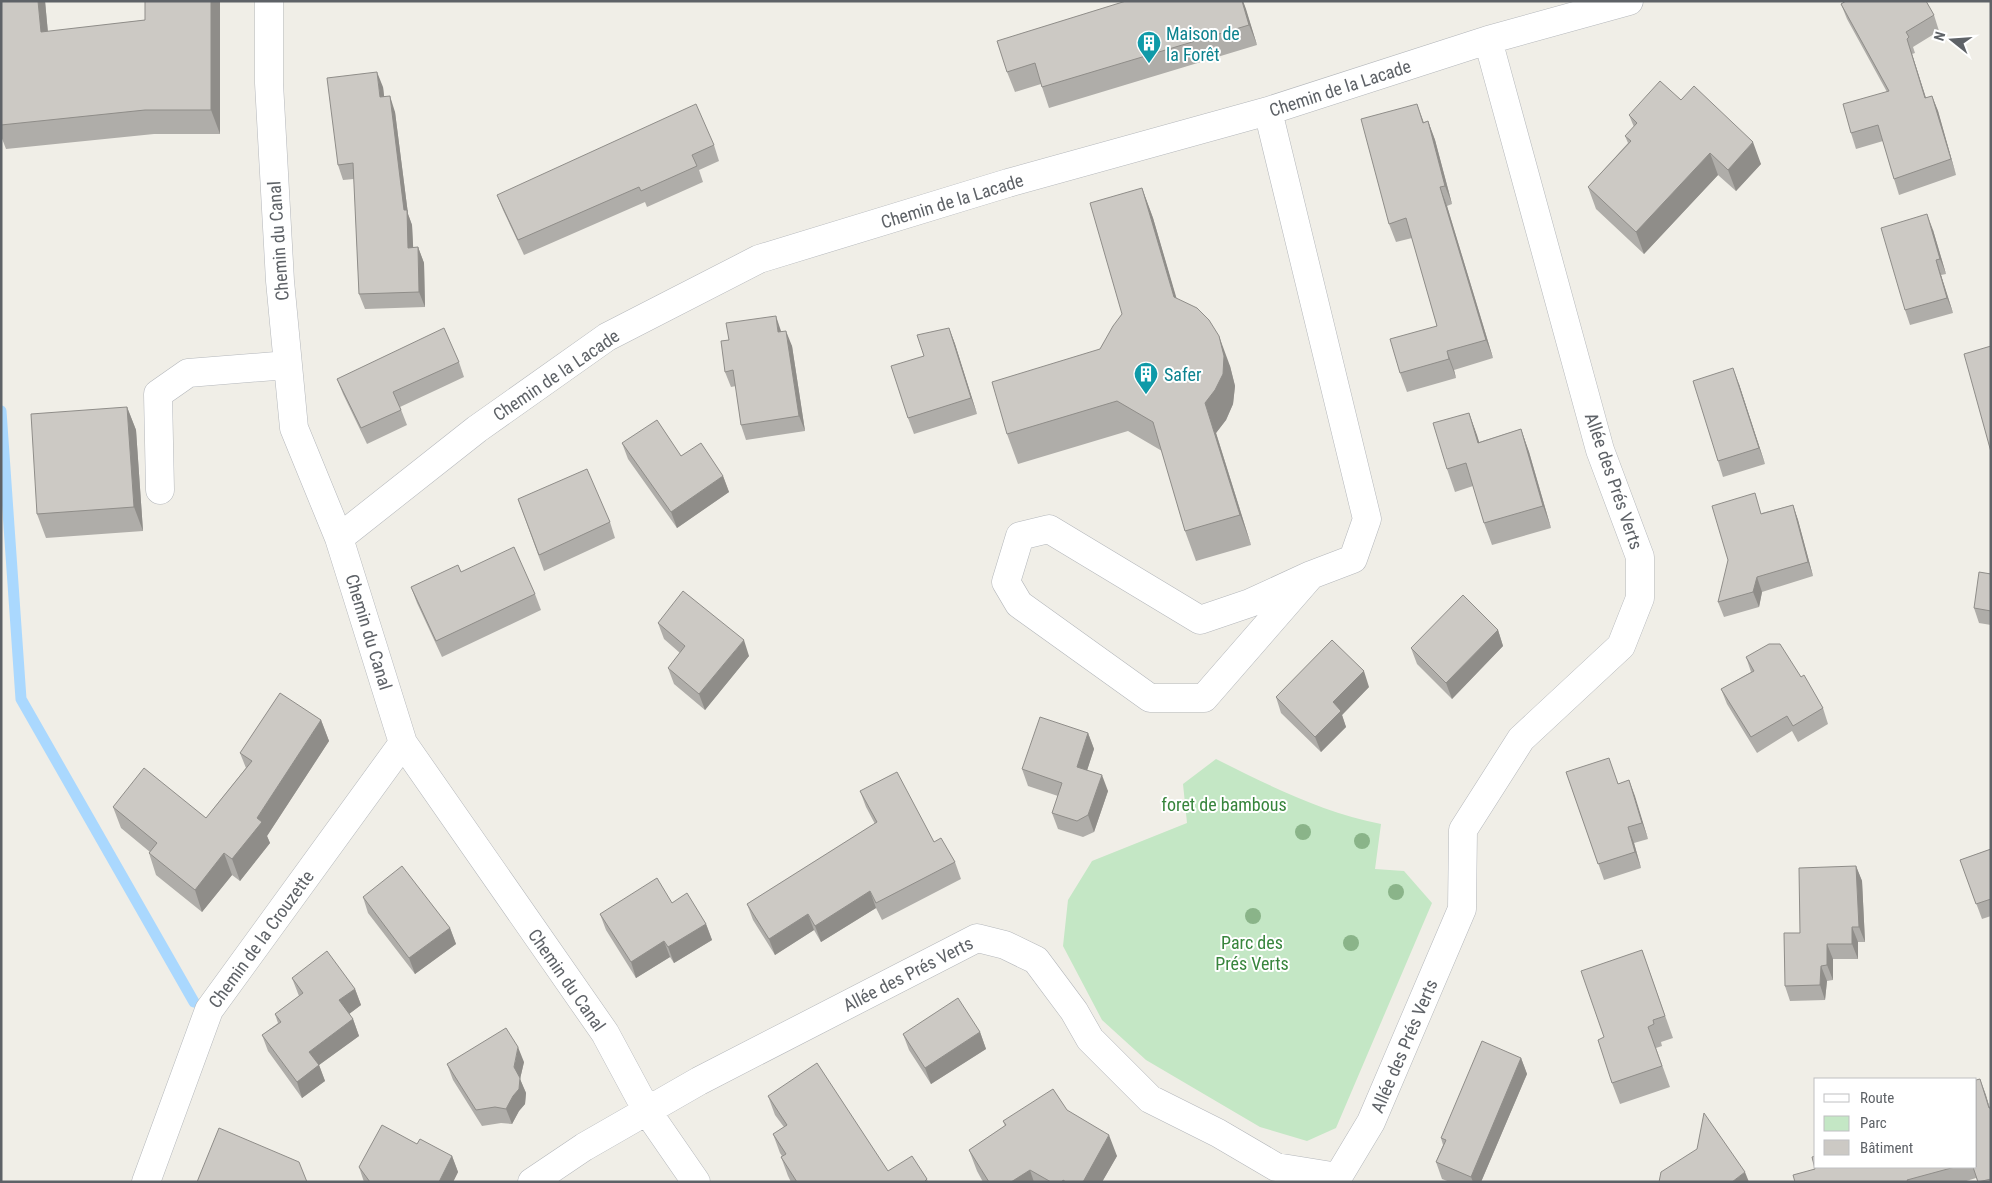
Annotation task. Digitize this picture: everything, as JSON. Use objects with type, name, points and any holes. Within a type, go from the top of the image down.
[{"type":"street","name":"Chemin du Canal","points":[[269,1],[269,93],[280,281],[294,428],[340,538],[403,743],[604,1033],[647,1111],[696,1182]]},
{"type":"street","name":"Chemin de la Lacade","points":[[340,538],[477,429],[607,337],[759,259],[1008,184],[1268,111],[1488,40],[1629,1]]},
{"type":"street","name":"Allée des Prés Verts","points":[[532,1182],[584,1147],[730,1065],[977,938],[1005,945],[1036,960],[1074,1011],[1090,1039],[1150,1099],[1218,1133],[1276,1167],[1339,1179],[1371,1122],[1462,909],[1463,830],[1521,739],[1621,646],[1640,598],[1640,557],[1600,450],[1488,40]]},
{"type":"street","points":[[1268,111],[1367,519],[1353,559],[1311,575],[1250,603],[1200,620],[1048,529],[1020,536],[1006,582],[1019,604],[1150,698],[1204,698],[1311,575]]},
{"type":"street","points":[[160,490],[158,394],[188,373],[288,365]]},
{"type":"street","name":"Chemin de la Crouzette","points":[[146,1182],[209,1010],[403,743]]},
{"type":"green space","name":"Parc des Prés Verts","points":[[1216,759],[1296,797],[1338,813],[1381,824],[1375,869],[1404,871],[1432,903],[1336,1128],[1307,1141],[1260,1127],[1146,1060],[1102,1020],[1063,946],[1068,900],[1092,861],[1187,823],[1183,784]]},
{"type":"building","points":[[1,1],[38,1],[41,32],[145,20],[145,1],[211,1],[211,110],[145,110],[1,125]]},
{"type":"building","points":[[1126,1],[1242,1],[1249,25],[1042,87],[1035,63],[1007,72],[997,41]]},
{"type":"building","points":[[1846,1],[1926,1],[1934,15],[1906,32],[1909,37],[1907,39],[1925,98],[1932,96],[1951,159],[1894,179],[1878,125],[1851,133],[1843,104],[1889,91],[1841,4]]},
{"type":"building","points":[[377,72],[380,97],[390,96],[404,210],[407,210],[408,248],[418,247],[419,292],[359,294],[353,163],[338,165],[327,78]]},
{"type":"building","points":[[1660,81],[1681,100],[1694,86],[1753,142],[1728,170],[1710,153],[1636,232],[1588,187],[1631,141],[1625,136],[1637,123],[1629,115]]},
{"type":"building","points":[[696,104],[714,145],[692,155],[697,166],[641,191],[639,187],[518,240],[497,195]]},
{"type":"building","points":[[1417,104],[1423,123],[1428,121],[1445,186],[1440,187],[1486,340],[1447,351],[1449,359],[1400,373],[1390,339],[1437,326],[1406,218],[1389,224],[1361,119]]},
{"type":"building","name":"Safer","points":[[1142,188],[1174,297],[1197,308],[1209,320],[1219,336],[1224,356],[1223,374],[1215,390],[1205,403],[1240,515],[1185,531],[1153,422],[1117,401],[1007,434],[992,382],[1100,349],[1122,314],[1090,203]]},
{"type":"building","points":[[1927,214],[1940,259],[1936,260],[1947,298],[1905,310],[1881,228]]},
{"type":"building","points":[[776,316],[778,332],[786,331],[799,416],[741,425],[733,370],[725,372],[721,341],[729,340],[726,323]]},
{"type":"building","points":[[444,328],[459,362],[393,392],[401,410],[361,428],[337,379]]},
{"type":"building","points":[[949,328],[971,398],[908,418],[891,366],[924,356],[917,335]]},
{"type":"building","points":[[1991,346],[1991,452],[1964,354]]},
{"type":"building","points":[[1733,368],[1759,448],[1718,461],[1693,381]]},
{"type":"building","points":[[127,407],[134,507],[37,514],[31,414]]},
{"type":"building","points":[[1469,413],[1478,443],[1521,429],[1543,506],[1484,523],[1466,463],[1447,469],[1433,423]]},
{"type":"building","points":[[657,420],[681,456],[701,443],[723,476],[671,512],[622,443]]},
{"type":"building","points":[[587,469],[610,522],[539,555],[518,499]]},
{"type":"building","points":[[1755,493],[1761,514],[1793,505],[1808,562],[1757,577],[1753,592],[1718,602],[1728,560],[1712,506]]},
{"type":"building","points":[[514,547],[535,594],[436,641],[411,587],[458,565],[461,572]]},
{"type":"building","points":[[1979,572],[1991,574],[1991,611],[1974,608]]},
{"type":"building","points":[[683,591],[744,640],[699,694],[668,668],[685,646],[658,623]]},
{"type":"building","points":[[1463,595],[1498,630],[1446,683],[1411,648]]},
{"type":"building","points":[[1332,640],[1364,671],[1333,702],[1341,711],[1315,737],[1276,697]]},
{"type":"building","points":[[1769,644],[1780,644],[1801,677],[1804,675],[1823,708],[1793,726],[1787,716],[1751,737],[1721,689],[1754,671],[1746,657]]},
{"type":"building","points":[[280,693],[321,720],[257,818],[262,822],[232,859],[224,853],[195,890],[149,853],[157,843],[113,807],[144,768],[206,818],[252,761],[240,753]]},
{"type":"building","points":[[1040,717],[1088,733],[1077,767],[1102,775],[1088,815],[1077,821],[1052,813],[1062,783],[1022,769]]},
{"type":"building","points":[[1609,758],[1618,784],[1629,780],[1642,823],[1628,827],[1635,852],[1598,864],[1566,772]]},
{"type":"building","points":[[897,772],[934,842],[941,838],[955,862],[876,903],[870,891],[815,926],[808,914],[769,939],[747,904],[877,822],[860,791]]},
{"type":"building","points":[[1991,849],[1991,899],[1976,904],[1960,860]]},
{"type":"building","points":[[402,866],[450,928],[409,958],[363,897]]},
{"type":"building","points":[[1856,866],[1859,927],[1852,927],[1852,944],[1827,944],[1827,965],[1821,966],[1820,985],[1785,986],[1784,933],[1800,933],[1799,868]]},
{"type":"building","points":[[657,878],[672,903],[687,893],[706,924],[668,947],[664,941],[631,962],[600,914]]},
{"type":"building","points":[[1642,950],[1665,1016],[1653,1020],[1654,1024],[1648,1027],[1662,1066],[1612,1083],[1598,1040],[1604,1037],[1581,971]]},
{"type":"building","points":[[327,951],[355,989],[339,1000],[353,1019],[309,1052],[319,1065],[297,1082],[262,1035],[281,1022],[275,1014],[303,993],[292,978]]},
{"type":"building","points":[[958,998],[980,1032],[925,1068],[903,1034]]},
{"type":"building","points":[[506,1028],[518,1047],[514,1067],[520,1078],[519,1089],[506,1109],[495,1107],[476,1110],[447,1064]]},
{"type":"building","points":[[1482,1041],[1521,1058],[1471,1177],[1436,1162],[1446,1140],[1441,1138]]},
{"type":"building","points":[[817,1063],[888,1171],[912,1156],[927,1179],[924,1182],[797,1182],[781,1157],[786,1154],[773,1134],[787,1125],[768,1096]]},
{"type":"building","points":[[1980,1079],[1989,1108],[1991,1108],[1991,1179],[1978,1182],[1973,1168],[1977,1168],[1977,1080]]},
{"type":"building","points":[[1053,1089],[1067,1110],[1109,1135],[1083,1182],[1066,1182],[1063,1180],[1062,1182],[1051,1182],[1030,1170],[1011,1182],[989,1182],[969,1150],[1006,1125],[1003,1121]]},
{"type":"building","points":[[1704,1113],[1745,1172],[1732,1182],[1659,1182],[1661,1172],[1697,1149]]},
{"type":"building","points":[[382,1125],[417,1144],[420,1139],[452,1156],[439,1182],[370,1182],[359,1167]]},
{"type":"building","points":[[219,1128],[299,1162],[307,1182],[197,1182]]},
{"type":"building","points":[[1951,1168],[1907,1180],[1908,1182],[1795,1182],[1793,1175],[1815,1169]]},
{"type":"waterway","points":[[1,411],[21,699],[194,1002]]},
{"type":"place","name":"Maison de la Forêt","points":[[1149,64]]},
{"type":"place","name":"Safer","points":[[1146,395]]},
{"type":"park label","name":"foret de bambous","points":[[1224,804]]}]
